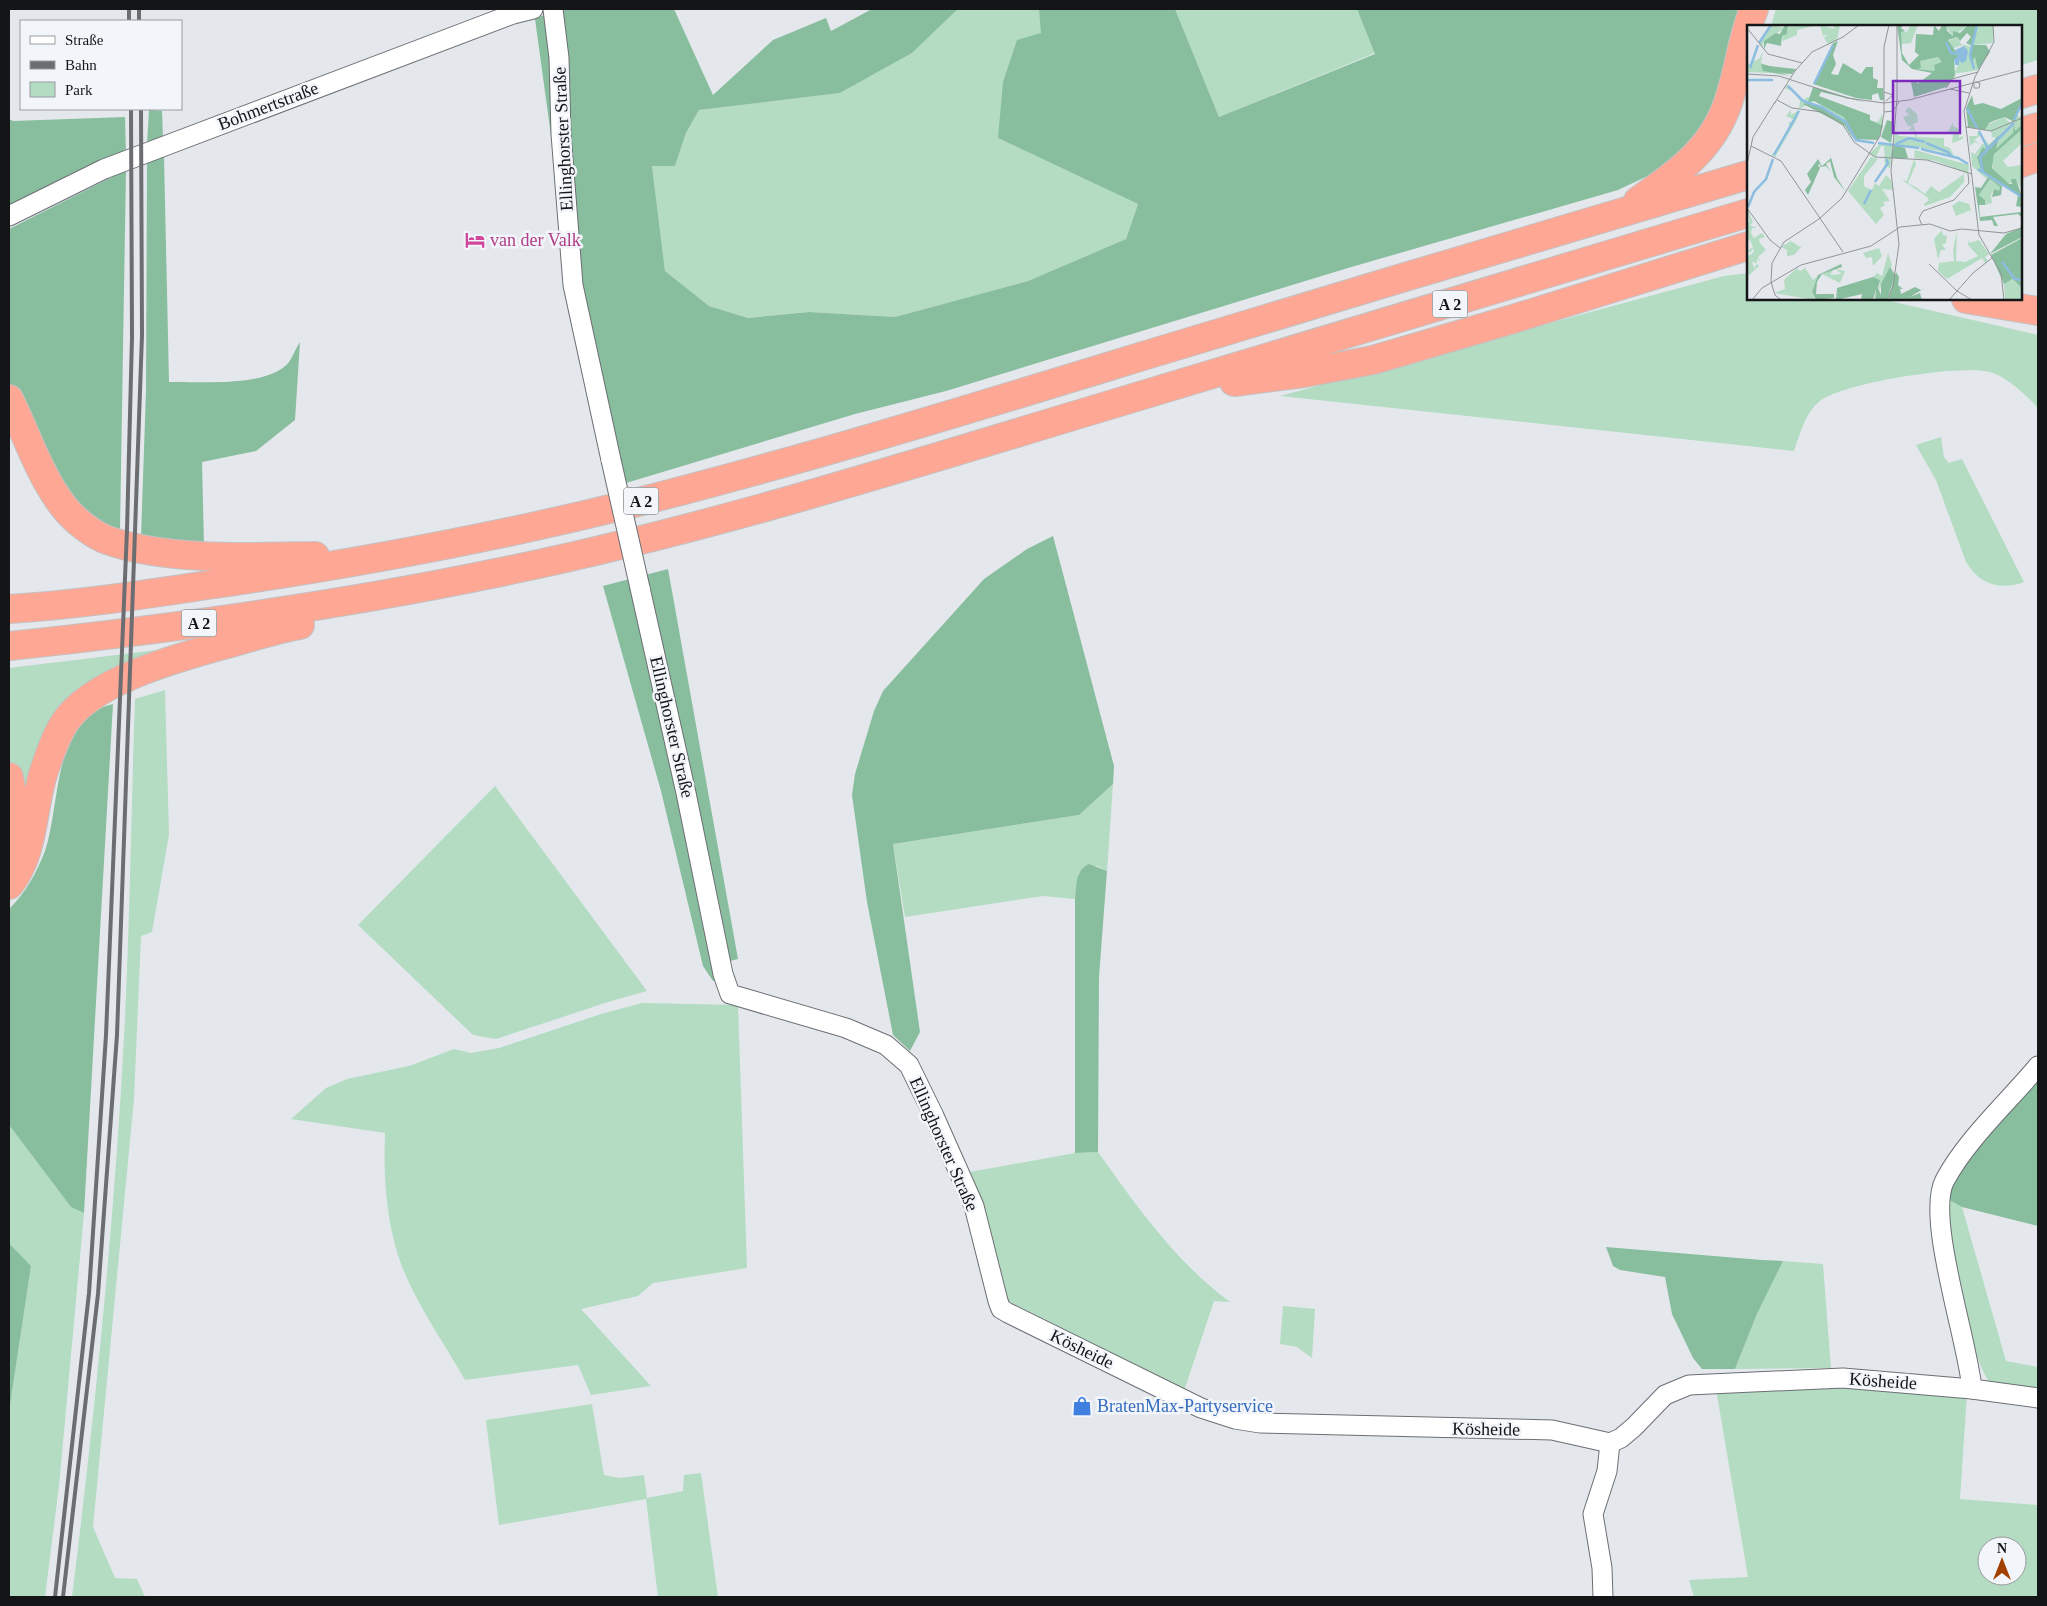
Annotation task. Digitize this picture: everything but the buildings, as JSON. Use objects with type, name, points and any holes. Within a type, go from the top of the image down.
[{"type":"highway","points":[[1755,9],[1760,25]]},
{"type":"highway","points":[[1748,25],[1755,9]]},
{"type":"highway","points":[[1620,214],[1680,171],[1700,152],[1711,137],[1731,95],[1743,35],[1747,26]]},
{"type":"highway","points":[[2022,94],[2038,89]]},
{"type":"highway","points":[[2022,132],[2038,127]]},
{"type":"highway","points":[[2022,162],[2038,157]]},
{"type":"highway","name":"A 2","points":[[9,609],[157,593],[378,558],[543,524],[728,479],[909,427],[1747,175]]},
{"type":"highway","name":"A 2","points":[[9,646],[156,629],[389,595],[586,552],[802,497],[1747,213]]},
{"type":"highway","points":[[1150,393],[1304,373],[1373,360],[1747,246]]},
{"type":"highway","points":[[1676,268],[1747,261]]},
{"type":"highway","points":[[1973,300],[2038,310]]},
{"type":"highway","points":[[9,399],[26,432],[42,474],[65,509],[86,528],[108,541],[173,553],[341,555],[378,558]]},
{"type":"highway","points":[[9,885],[16,876],[26,851],[40,785],[50,751],[66,721],[86,702],[107,688],[167,660],[290,627],[357,616],[389,595]]},
{"type":"highway","points":[[9,778],[14,800],[14,833],[9,849]]},
{"type":"street","name":"Bohmertstraße","points":[[9,216],[111,166],[358,71],[533,9]]},
{"type":"street","name":"Ellinghorster Straße","points":[[552,9],[558,58],[561,134],[573,286],[686,793],[723,974],[730,994],[846,1028],[886,1045],[909,1065],[974,1206],[1002,1309]]},
{"type":"street","points":[[1972,1388],[1970,1364],[1940,1230],[1938,1203],[1944,1181],[1980,1132],[2038,1066]]},
{"type":"street","name":"Kösheide","points":[[1002,1309],[1201,1408],[1235,1419],[1260,1423],[1552,1430],[1610,1443],[1621,1438],[1634,1427],[1665,1395],[1689,1384],[1843,1378],[1972,1388],[2038,1398]]},
{"type":"street","points":[[1603,1597],[1602,1568],[1593,1514],[1607,1471],[1610,1443]]},
{"type":"green space","points":[[557,9],[674,9],[713,95],[773,40],[826,18],[831,31],[872,9],[958,9],[912,53],[840,93],[699,110],[686,133],[675,166],[652,166],[665,271],[709,306],[748,318],[809,312],[895,317],[1028,281],[1126,239],[1138,204],[998,138],[1003,82],[1017,40],[1041,33],[1039,9],[1175,9],[1219,117],[1375,54],[1357,9],[1741,9],[1721,92],[1702,131],[1671,165],[1618,190],[1348,268],[946,391],[855,414],[626,483],[586,333],[569,148],[552,143],[535,19]]},
{"type":"green space","points":[[958,9],[1039,9],[1042,33],[998,138],[1138,204],[1126,239],[1028,281],[895,317],[809,312],[748,318],[709,306],[665,271],[652,166],[675,166],[686,133],[699,110],[840,93],[912,53]]},
{"type":"green space","points":[[1175,9],[1357,9],[1375,53],[1219,117]]},
{"type":"green space","points":[[1776,9],[2038,9],[2038,60],[2022,65],[2022,25],[1771,25]]},
{"type":"green space","points":[[149,110],[162,111],[163,138],[147,144]]},
{"type":"green space","points":[[125,117],[126,153],[9,206],[9,119],[13,121]]},
{"type":"green space","points":[[164,156],[169,382],[233,381],[266,376],[279,370],[289,362],[300,342],[295,420],[256,451],[202,462],[204,545],[141,538],[146,390],[147,162]]},
{"type":"green space","points":[[126,170],[120,530],[89,522],[57,483],[9,384],[9,229]]},
{"type":"green space","points":[[1747,273],[1747,300],[1885,300],[2038,335],[2038,408],[2011,383],[1993,373],[1957,371],[1905,376],[1853,388],[1833,394],[1820,401],[1807,417],[1794,451],[1280,396],[1724,276]]},
{"type":"green space","points":[[1941,437],[1944,457],[1949,463],[1962,459],[2024,582],[2007,586],[1991,584],[1977,576],[1966,562],[1936,480],[1916,445]]},
{"type":"green space","points":[[1053,536],[1114,766],[1113,784],[1079,815],[893,844],[920,1032],[910,1051],[893,1035],[867,902],[852,795],[855,774],[874,711],[883,691],[984,579],[1027,549]]},
{"type":"green space","points":[[668,569],[738,959],[718,964],[716,980],[713,981],[703,966],[661,791],[603,586]]},
{"type":"green space","points":[[174,648],[85,694],[24,830],[12,766],[9,760],[9,668]]},
{"type":"green space","points":[[165,690],[169,835],[152,932],[141,936],[134,1099],[93,1527],[115,1578],[137,1579],[145,1597],[72,1597],[103,1318],[120,1108],[128,953],[135,699]]},
{"type":"green space","points":[[113,704],[84,1213],[71,1207],[9,1125],[9,909],[30,882],[45,851],[57,787],[69,744],[79,726],[93,712]]},
{"type":"green space","points":[[1113,784],[1107,871],[1097,866],[1079,872],[1075,899],[1043,896],[905,917],[893,844],[1079,815]]},
{"type":"green space","points":[[495,786],[647,991],[496,1039],[473,1035],[358,925]]},
{"type":"green space","points":[[1089,864],[1107,871],[1099,977],[1098,1152],[1075,1153],[1075,899],[1079,874]]},
{"type":"green space","points":[[642,1003],[738,1005],[747,1268],[653,1283],[638,1296],[581,1309],[651,1386],[591,1395],[578,1365],[465,1380],[419,1302],[406,1276],[394,1242],[386,1188],[385,1133],[291,1119],[326,1088],[347,1079],[409,1066],[454,1049],[471,1053],[499,1048],[601,1014]]},
{"type":"green space","points":[[2038,1077],[2038,1226],[1962,1207],[1944,1197],[1953,1177]]},
{"type":"green space","points":[[9,1125],[71,1207],[84,1213],[59,1486],[45,1597],[9,1597],[9,1412],[31,1266],[9,1243]]},
{"type":"green space","points":[[1098,1152],[1158,1233],[1192,1269],[1230,1302],[1214,1301],[1183,1394],[1008,1304],[964,1173],[1075,1153]]},
{"type":"green space","points":[[1944,1197],[1962,1207],[2006,1361],[2038,1367],[2038,1388],[1989,1382],[1979,1363],[1965,1317]]},
{"type":"green space","points":[[9,1243],[31,1266],[9,1412]]},
{"type":"green space","points":[[1606,1247],[1783,1261],[1757,1314],[1735,1369],[1702,1369],[1693,1358],[1672,1314],[1665,1277],[1620,1270],[1613,1266]]},
{"type":"green space","points":[[1783,1261],[1823,1264],[1831,1368],[1735,1369],[1757,1314]]},
{"type":"green space","points":[[1283,1306],[1315,1309],[1312,1358],[1297,1347],[1280,1344]]},
{"type":"green space","points":[[1836,1385],[1967,1394],[1960,1499],[2038,1505],[2038,1597],[1694,1597],[1689,1580],[1748,1577],[1716,1389]]},
{"type":"green space","points":[[592,1404],[604,1475],[619,1478],[644,1475],[647,1498],[683,1491],[684,1475],[701,1473],[718,1597],[658,1597],[646,1499],[499,1525],[486,1420]]},
{"type":"railway","points":[[129,9],[129,20]]},
{"type":"railway","points":[[139,9],[139,20]]},
{"type":"railway","points":[[55,1597],[89,1293],[106,1035],[127,530],[132,337],[131,110]]},
{"type":"railway","points":[[63,1597],[98,1294],[117,1035],[142,335],[141,110]]},
{"type":"place","name":"van der Valk","points":[[475,240]]},
{"type":"place","name":"BratenMax-Partyservice","points":[[1082,1406]]}]
